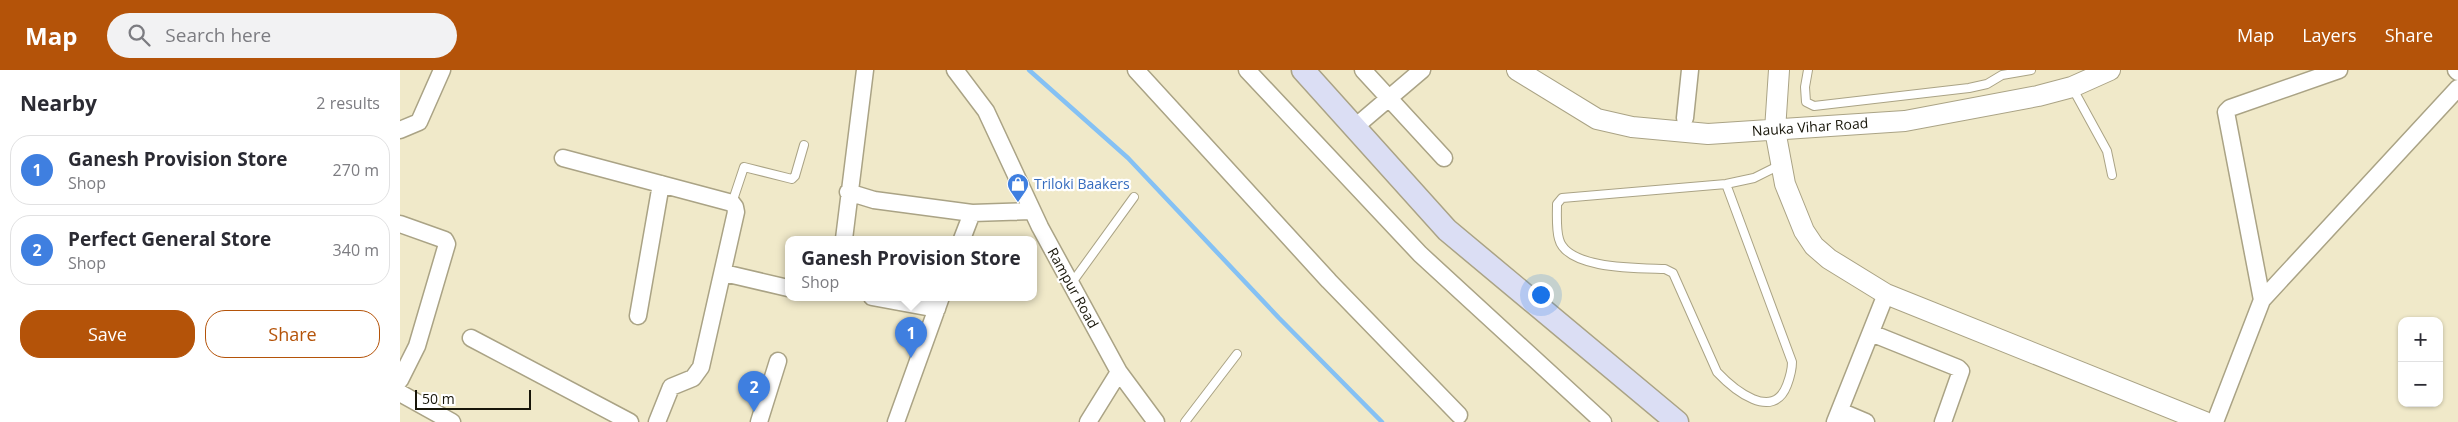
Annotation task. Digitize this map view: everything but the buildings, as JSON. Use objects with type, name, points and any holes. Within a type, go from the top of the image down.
[{"type":"main road","points":[[1303,70],[1447,230],[1677,422]]},
{"type":"street","points":[[400,130],[418,122],[442,70]]},
{"type":"street","points":[[844,236],[848,192],[865,70]]},
{"type":"street","name":"Rampur Road","points":[[955,70],[986,110],[1032,211],[1119,372],[1156,422]]},
{"type":"street","points":[[1136,70],[1329,281],[1459,415]]},
{"type":"street","points":[[1248,70],[1420,254],[1603,422]]},
{"type":"street","points":[[1363,70],[1444,158]]},
{"type":"street","points":[[1354,127],[1422,70]]},
{"type":"street","name":"Nauka Vihar Road","points":[[1518,70],[1597,119],[1632,128],[1708,134],[1905,121],[2038,96],[2072,87],[2110,70]]},
{"type":"street","points":[[1685,118],[1690,70]]},
{"type":"street","points":[[1779,70],[1775,130],[1785,184],[1804,231],[1814,246],[1829,259],[1886,294],[2205,422]]},
{"type":"street","points":[[2262,300],[2226,112],[2230,108],[2339,70]]},
{"type":"street","points":[[2220,410],[2262,300],[2458,88]]},
{"type":"street","points":[[563,158],[732,203],[735,206],[736,212],[724,273],[701,367],[693,378],[671,387],[657,422]]},
{"type":"street","points":[[638,316],[661,184]]},
{"type":"street","points":[[848,192],[874,200],[972,213],[1032,211]]},
{"type":"street","points":[[963,236],[972,213]]},
{"type":"street","points":[[400,224],[445,240],[447,246],[417,346],[400,380]]},
{"type":"street","points":[[724,273],[785,287]]},
{"type":"street","points":[[1866,422],[1837,416],[1886,294]]},
{"type":"street","points":[[902,419],[939,303],[917,301]]},
{"type":"street","points":[[1870,333],[1958,368],[1961,371],[1943,422]]},
{"type":"street","points":[[471,338],[630,422]]},
{"type":"street","points":[[765,420],[778,361]]},
{"type":"street","points":[[1088,422],[1119,372]]},
{"type":"street","points":[[400,393],[452,422]]},
{"type":"lane","points":[[1808,70],[1805,97],[1806,102],[1814,106],[1970,88],[1987,84],[2002,75],[2030,70]]},
{"type":"lane","points":[[2072,87],[2107,151],[2112,175]]},
{"type":"lane","points":[[732,203],[744,167],[792,178],[804,145]]},
{"type":"lane","points":[[1726,184],[1792,362],[1784,392],[1772,402],[1761,403],[1750,399],[1726,382],[1717,372],[1673,272],[1665,269],[1594,264],[1568,250],[1559,240],[1556,204],[1562,198],[1726,184],[1754,178],[1782,164]]},
{"type":"lane","points":[[1071,284],[1134,197]]},
{"type":"lane","points":[[1185,422],[1238,354]]},
{"type":"waterway","points":[[1029,70],[1128,158],[1279,318],[1382,422]]},
{"type":"place","name":"Triloki Baakers","points":[[1018,203]]},
{"type":"place","name":"Ganesh Provision Store","points":[[911,358]]},
{"type":"place","name":"Perfect General Store","points":[[754,412]]}]
